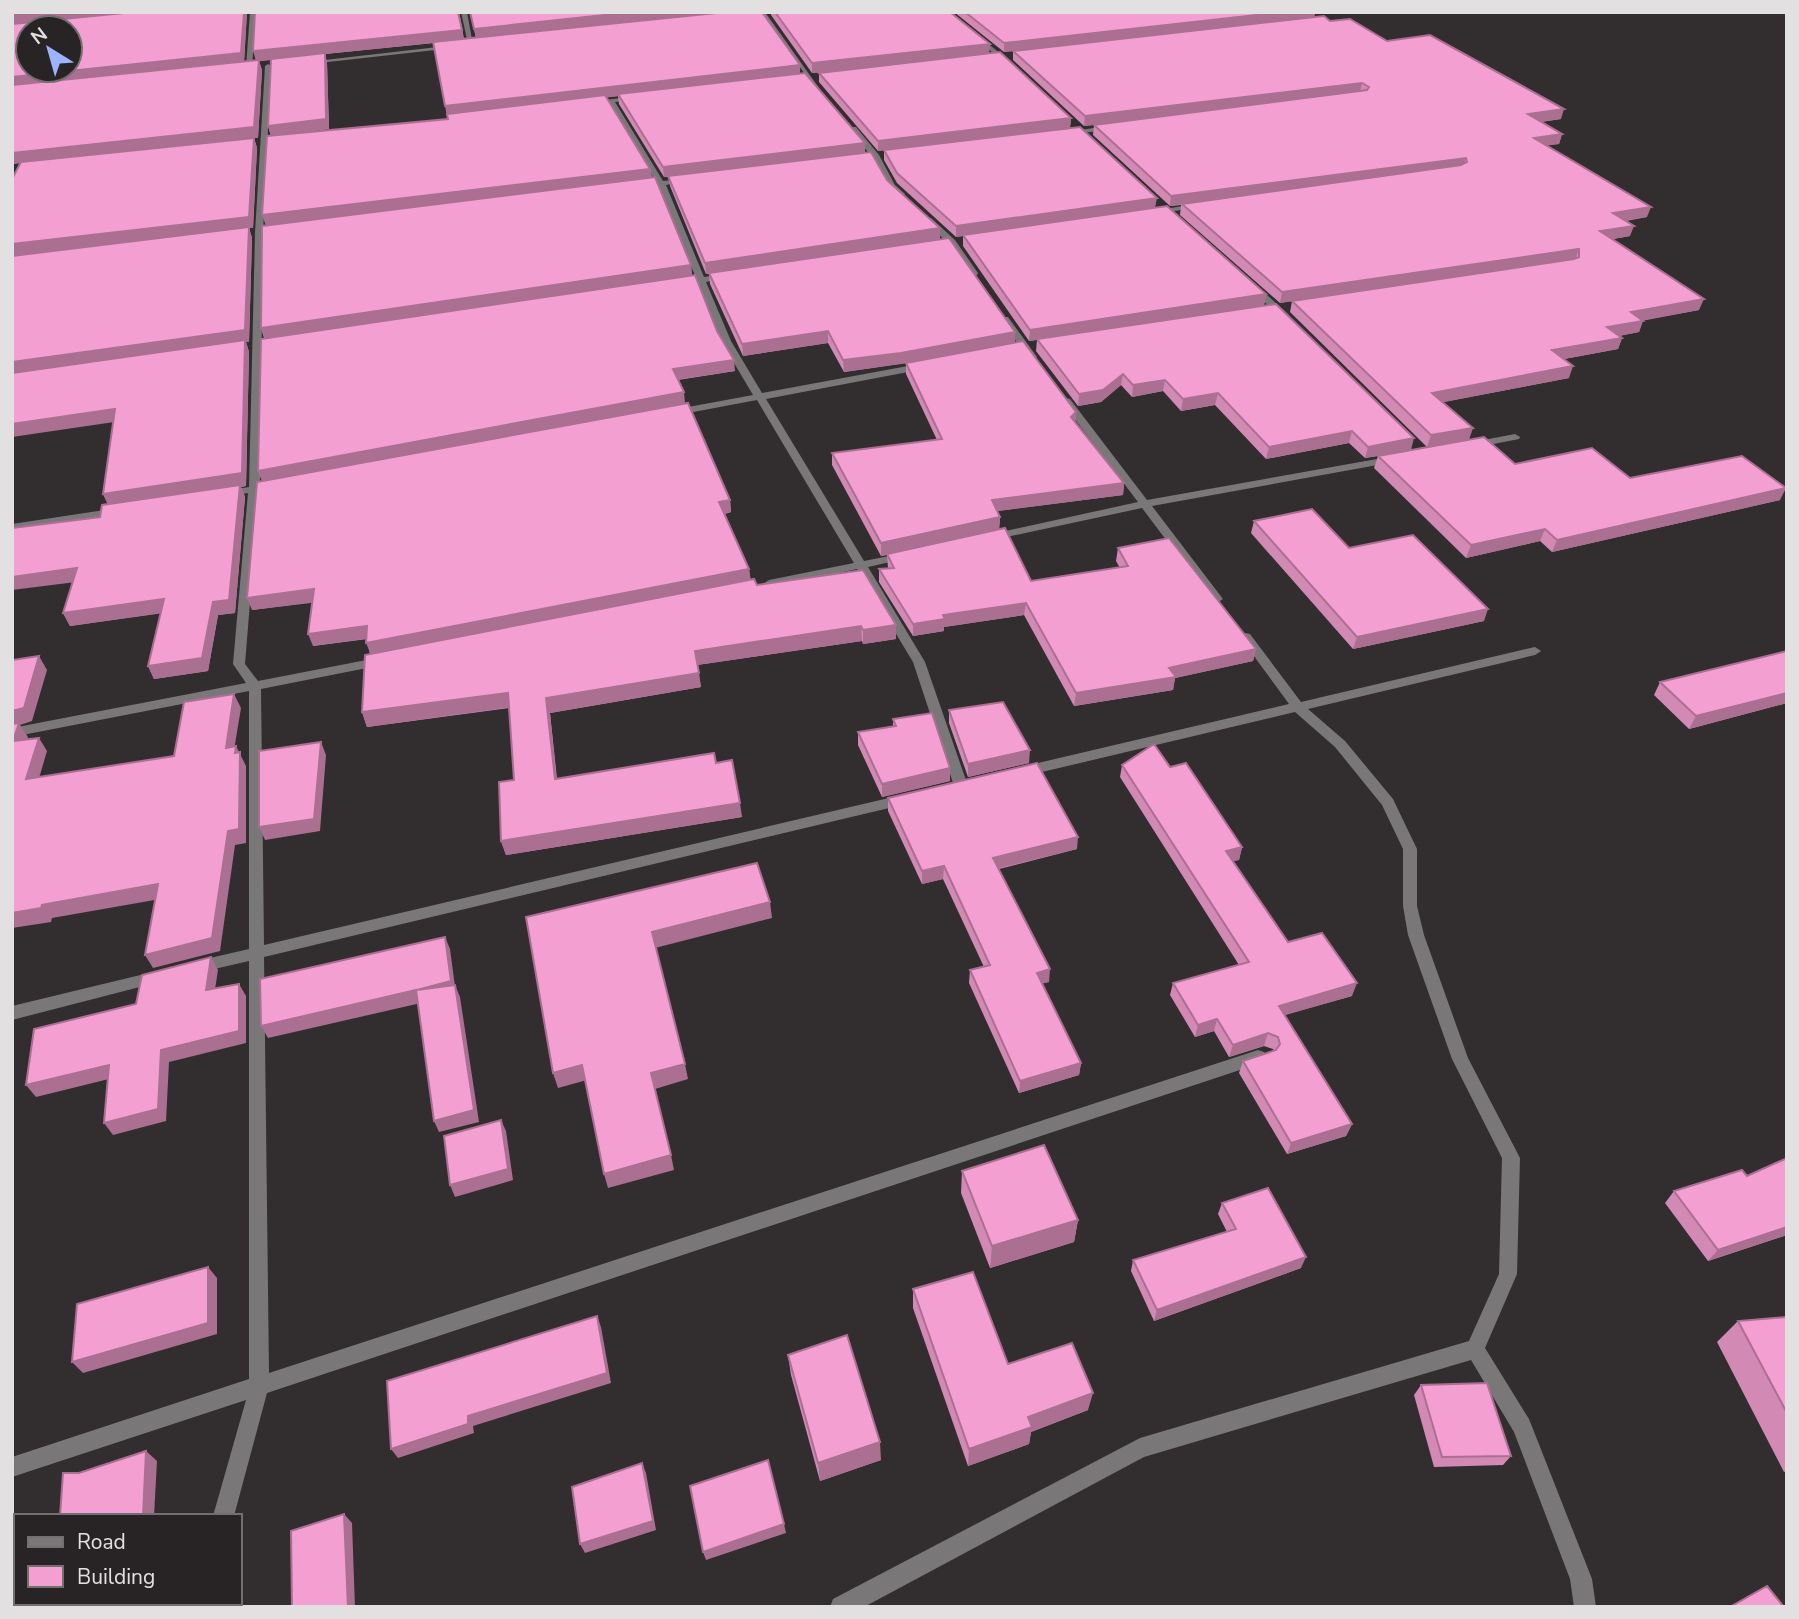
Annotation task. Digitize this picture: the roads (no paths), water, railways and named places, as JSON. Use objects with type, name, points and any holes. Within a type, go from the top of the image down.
[{"type":"street","points":[[249,67],[253,12]]},
{"type":"street","points":[[464,12],[471,44]]},
{"type":"street","points":[[748,15],[770,12]]},
{"type":"street","points":[[945,12],[1022,75]]},
{"type":"street","points":[[762,13],[826,98]]},
{"type":"street","points":[[295,63],[484,43]]},
{"type":"street","points":[[989,58],[1016,55]]},
{"type":"street","points":[[224,1514],[259,1387],[255,686],[239,664],[254,490],[259,233],[265,142],[275,65],[235,69]]},
{"type":"street","points":[[796,80],[823,77]]},
{"type":"street","points":[[583,103],[650,96]]},
{"type":"street","points":[[610,100],[661,183],[726,341],[919,662],[961,786]]},
{"type":"street","points":[[842,117],[876,157],[892,186],[912,206]]},
{"type":"street","points":[[1071,122],[1091,140]]},
{"type":"street","points":[[1054,135],[1121,126]]},
{"type":"street","points":[[863,158],[890,155]]},
{"type":"street","points":[[633,187],[701,178]]},
{"type":"street","points":[[1157,201],[1176,219]]},
{"type":"street","points":[[1139,214],[1206,205]]},
{"type":"street","points":[[922,215],[952,242],[981,284]]},
{"type":"street","points":[[939,244],[965,240]]},
{"type":"street","points":[[671,284],[739,274]]},
{"type":"street","points":[[1248,282],[1298,329]]},
{"type":"street","points":[[996,305],[1041,368]]},
{"type":"street","points":[[1265,312],[1292,307]]},
{"type":"street","points":[[1012,350],[1038,345]]},
{"type":"street","points":[[663,414],[932,365]]},
{"type":"street","points":[[1057,389],[1226,611]]},
{"type":"street","points":[[1463,446],[1515,437]]},
{"type":"street","points":[[983,539],[1145,504],[1411,456]]},
{"type":"street","points":[[213,496],[281,485]]},
{"type":"street","points":[[12,527],[133,509]]},
{"type":"street","points":[[754,587],[915,554]]},
{"type":"street","points":[[841,1607],[1140,1448],[1475,1349],[1508,1274],[1511,1158],[1460,1059],[1416,935],[1410,906],[1410,849],[1388,803],[1340,744],[1298,707],[1242,632]]},
{"type":"street","points":[[1001,776],[1535,651]]},
{"type":"street","points":[[12,733],[390,659]]},
{"type":"street","points":[[12,1013],[257,951],[920,795]]},
{"type":"street","points":[[12,1466],[1265,1055]]},
{"type":"street","points":[[1475,1349],[1522,1426],[1581,1579],[1585,1607]]}]
